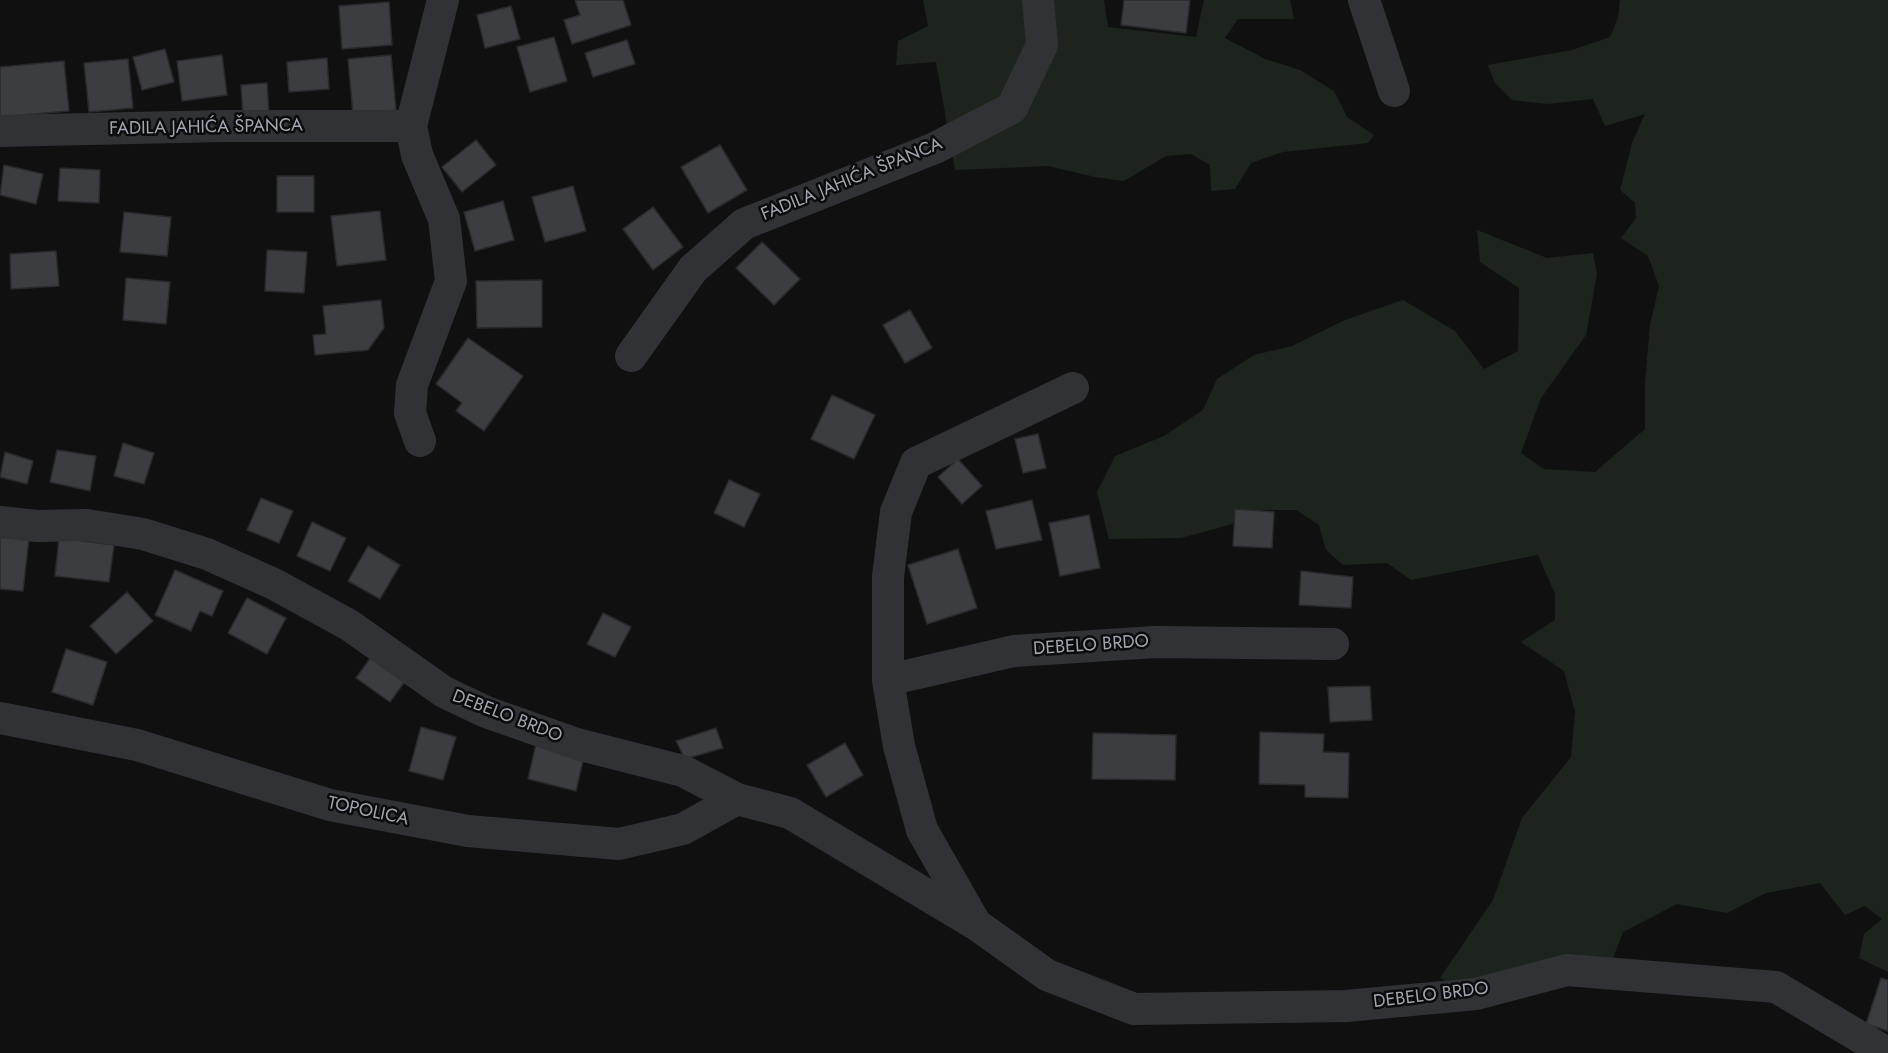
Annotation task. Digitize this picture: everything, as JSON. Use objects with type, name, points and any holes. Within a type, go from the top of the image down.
[{"type":"street","points":[[420,441],[410,413],[412,385],[451,281],[444,219],[417,155],[411,126],[443,0]]},
{"type":"street","name":"FADILA JAHIĆA ŠPANCA","points":[[631,356],[693,268],[744,224],[935,148],[1012,108],[1042,45],[1038,0]]},
{"type":"street","points":[[1364,0],[1394,91]]},
{"type":"street","name":"FADILA JAHIĆA ŠPANCA","points":[[0,131],[222,126],[411,126]]},
{"type":"street","name":"DEBELO BRDO","points":[[976,925],[922,830],[899,746],[888,680],[888,577],[896,512],[916,463],[1073,388]]},
{"type":"street","name":"DEBELO BRDO","points":[[0,522],[5,525],[87,525],[143,534],[207,554],[274,584],[349,625],[444,692],[486,712],[577,744],[683,771],[737,799],[790,813],[976,925],[1047,975],[1134,1009],[1358,1005],[1476,994],[1567,970],[1776,987],[1887,1053]]},
{"type":"street","name":"DEBELO BRDO","points":[[888,680],[1014,651],[1155,642],[1333,644]]},
{"type":"street","name":"TOPOLICA","points":[[0,718],[137,745],[330,805],[468,831],[619,844],[683,829],[737,799]]},
{"type":"shaded area","points":[[923,0],[1104,0],[1108,27],[1196,37],[1204,0],[1290,0],[1294,19],[1238,19],[1225,38],[1265,59],[1300,70],[1334,91],[1347,117],[1374,135],[1368,143],[1283,152],[1251,163],[1235,189],[1211,191],[1210,165],[1191,154],[1166,156],[1124,181],[1048,166],[955,170],[936,62],[896,65],[898,41],[928,26]]},
{"type":"shaded area","points":[[1620,0],[1888,0],[1888,972],[1859,958],[1864,934],[1882,919],[1865,906],[1845,915],[1820,883],[1766,893],[1727,913],[1677,904],[1623,932],[1607,974],[1476,994],[1440,978],[1493,900],[1522,818],[1571,757],[1575,712],[1564,671],[1521,642],[1555,620],[1555,594],[1538,555],[1411,580],[1387,563],[1343,565],[1326,550],[1319,525],[1296,510],[1261,510],[1229,525],[1181,538],[1109,539],[1097,492],[1115,456],[1164,436],[1203,410],[1217,379],[1254,355],[1292,346],[1345,320],[1403,300],[1455,331],[1484,369],[1518,351],[1519,288],[1480,262],[1477,230],[1547,258],[1593,253],[1597,274],[1586,335],[1541,398],[1521,453],[1544,469],[1595,472],[1645,429],[1645,382],[1650,325],[1659,286],[1648,256],[1621,238],[1636,218],[1635,203],[1620,190],[1632,143],[1645,114],[1605,126],[1593,99],[1547,104],[1512,100],[1495,83],[1488,65],[1572,50],[1610,37],[1618,18]]},
{"type":"building","points":[[575,0],[623,0],[631,25],[572,44],[564,20],[580,15]]},
{"type":"building","points":[[1124,0],[1190,0],[1186,33],[1121,25]]},
{"type":"building","points":[[389,2],[392,45],[342,49],[339,6]]},
{"type":"building","points":[[511,6],[520,39],[485,48],[477,15]]},
{"type":"building","points":[[554,37],[567,81],[530,92],[517,47]]},
{"type":"building","points":[[627,40],[635,64],[593,77],[585,53]]},
{"type":"building","points":[[165,49],[174,82],[142,90],[133,57]]},
{"type":"building","points":[[222,55],[227,95],[182,101],[177,61]]},
{"type":"building","points":[[391,55],[396,110],[353,114],[348,59]]},
{"type":"building","points":[[327,58],[329,89],[289,92],[287,62]]},
{"type":"building","points":[[128,59],[133,108],[89,112],[84,63]]},
{"type":"building","points":[[64,61],[69,111],[0,117],[0,67]]},
{"type":"building","points":[[267,83],[269,114],[243,115],[241,85]]},
{"type":"building","points":[[476,140],[496,165],[462,192],[442,167]]},
{"type":"building","points":[[720,145],[747,190],[708,213],[681,167]]},
{"type":"building","points":[[4,165],[43,174],[36,204],[0,195]]},
{"type":"building","points":[[60,168],[100,170],[99,203],[58,201]]},
{"type":"building","points":[[277,176],[314,176],[314,212],[277,212]]},
{"type":"building","points":[[573,186],[586,231],[545,242],[532,197]]},
{"type":"building","points":[[503,201],[514,240],[475,251],[464,212]]},
{"type":"building","points":[[653,207],[683,247],[653,270],[623,229]]},
{"type":"building","points":[[380,211],[386,260],[337,266],[331,216]]},
{"type":"building","points":[[124,212],[171,217],[167,256],[120,252]]},
{"type":"building","points":[[762,242],[800,279],[774,305],[736,268]]},
{"type":"building","points":[[267,250],[307,252],[304,293],[265,291]]},
{"type":"building","points":[[56,251],[59,286],[11,289],[10,254]]},
{"type":"building","points":[[126,278],[170,282],[166,324],[123,320]]},
{"type":"building","points":[[542,280],[542,327],[477,328],[476,281]]},
{"type":"building","points":[[381,300],[384,328],[368,350],[315,355],[313,335],[326,334],[323,306]]},
{"type":"building","points":[[910,310],[932,348],[905,363],[883,325]]},
{"type":"building","points":[[468,338],[523,376],[484,431],[456,411],[462,403],[436,384]]},
{"type":"building","points":[[832,395],[875,415],[854,459],[811,439]]},
{"type":"building","points":[[1038,434],[1046,468],[1023,473],[1015,439]]},
{"type":"building","points":[[123,443],[154,453],[144,484],[114,476]]},
{"type":"building","points":[[57,450],[96,456],[90,491],[50,482]]},
{"type":"building","points":[[5,452],[33,461],[27,484],[0,477]]},
{"type":"building","points":[[958,459],[982,486],[962,504],[938,477]]},
{"type":"building","points":[[729,480],[760,494],[744,527],[714,513]]},
{"type":"building","points":[[261,498],[293,511],[279,543],[247,530]]},
{"type":"building","points":[[1032,500],[1042,540],[996,549],[986,511]]},
{"type":"building","points":[[1235,509],[1274,512],[1272,548],[1233,546]]},
{"type":"building","points":[[1089,515],[1100,568],[1060,576],[1049,523]]},
{"type":"building","points":[[312,522],[346,538],[330,571],[297,556]]},
{"type":"building","points":[[0,535],[29,538],[23,591],[0,589]]},
{"type":"building","points":[[59,538],[114,545],[109,582],[55,576]]},
{"type":"building","points":[[368,546],[400,565],[380,599],[348,581]]},
{"type":"building","points":[[958,549],[977,608],[927,624],[908,565]]},
{"type":"building","points":[[175,570],[223,591],[212,616],[200,611],[191,631],[155,615]]},
{"type":"building","points":[[1301,571],[1353,577],[1351,608],[1299,605]]},
{"type":"building","points":[[127,592],[153,621],[116,654],[90,626]]},
{"type":"building","points":[[247,598],[286,618],[267,654],[228,633]]},
{"type":"building","points":[[603,613],[631,627],[615,657],[587,644]]},
{"type":"building","points":[[66,649],[107,662],[93,705],[52,692]]},
{"type":"building","points":[[374,653],[408,677],[390,702],[356,678]]},
{"type":"building","points":[[1370,686],[1372,720],[1330,722],[1328,687]]},
{"type":"building","points":[[421,727],[456,737],[443,780],[409,771]]},
{"type":"building","points":[[716,728],[723,748],[685,759],[676,741]]},
{"type":"building","points":[[1260,732],[1324,734],[1323,752],[1349,753],[1348,798],[1305,797],[1305,785],[1259,784]]},
{"type":"building","points":[[1093,733],[1176,735],[1175,780],[1092,779]]},
{"type":"building","points":[[845,743],[863,775],[826,797],[807,765]]},
{"type":"building","points":[[536,744],[584,756],[576,791],[528,779]]},
{"type":"building","points":[[1881,978],[1888,980],[1888,1031],[1866,1024]]}]
